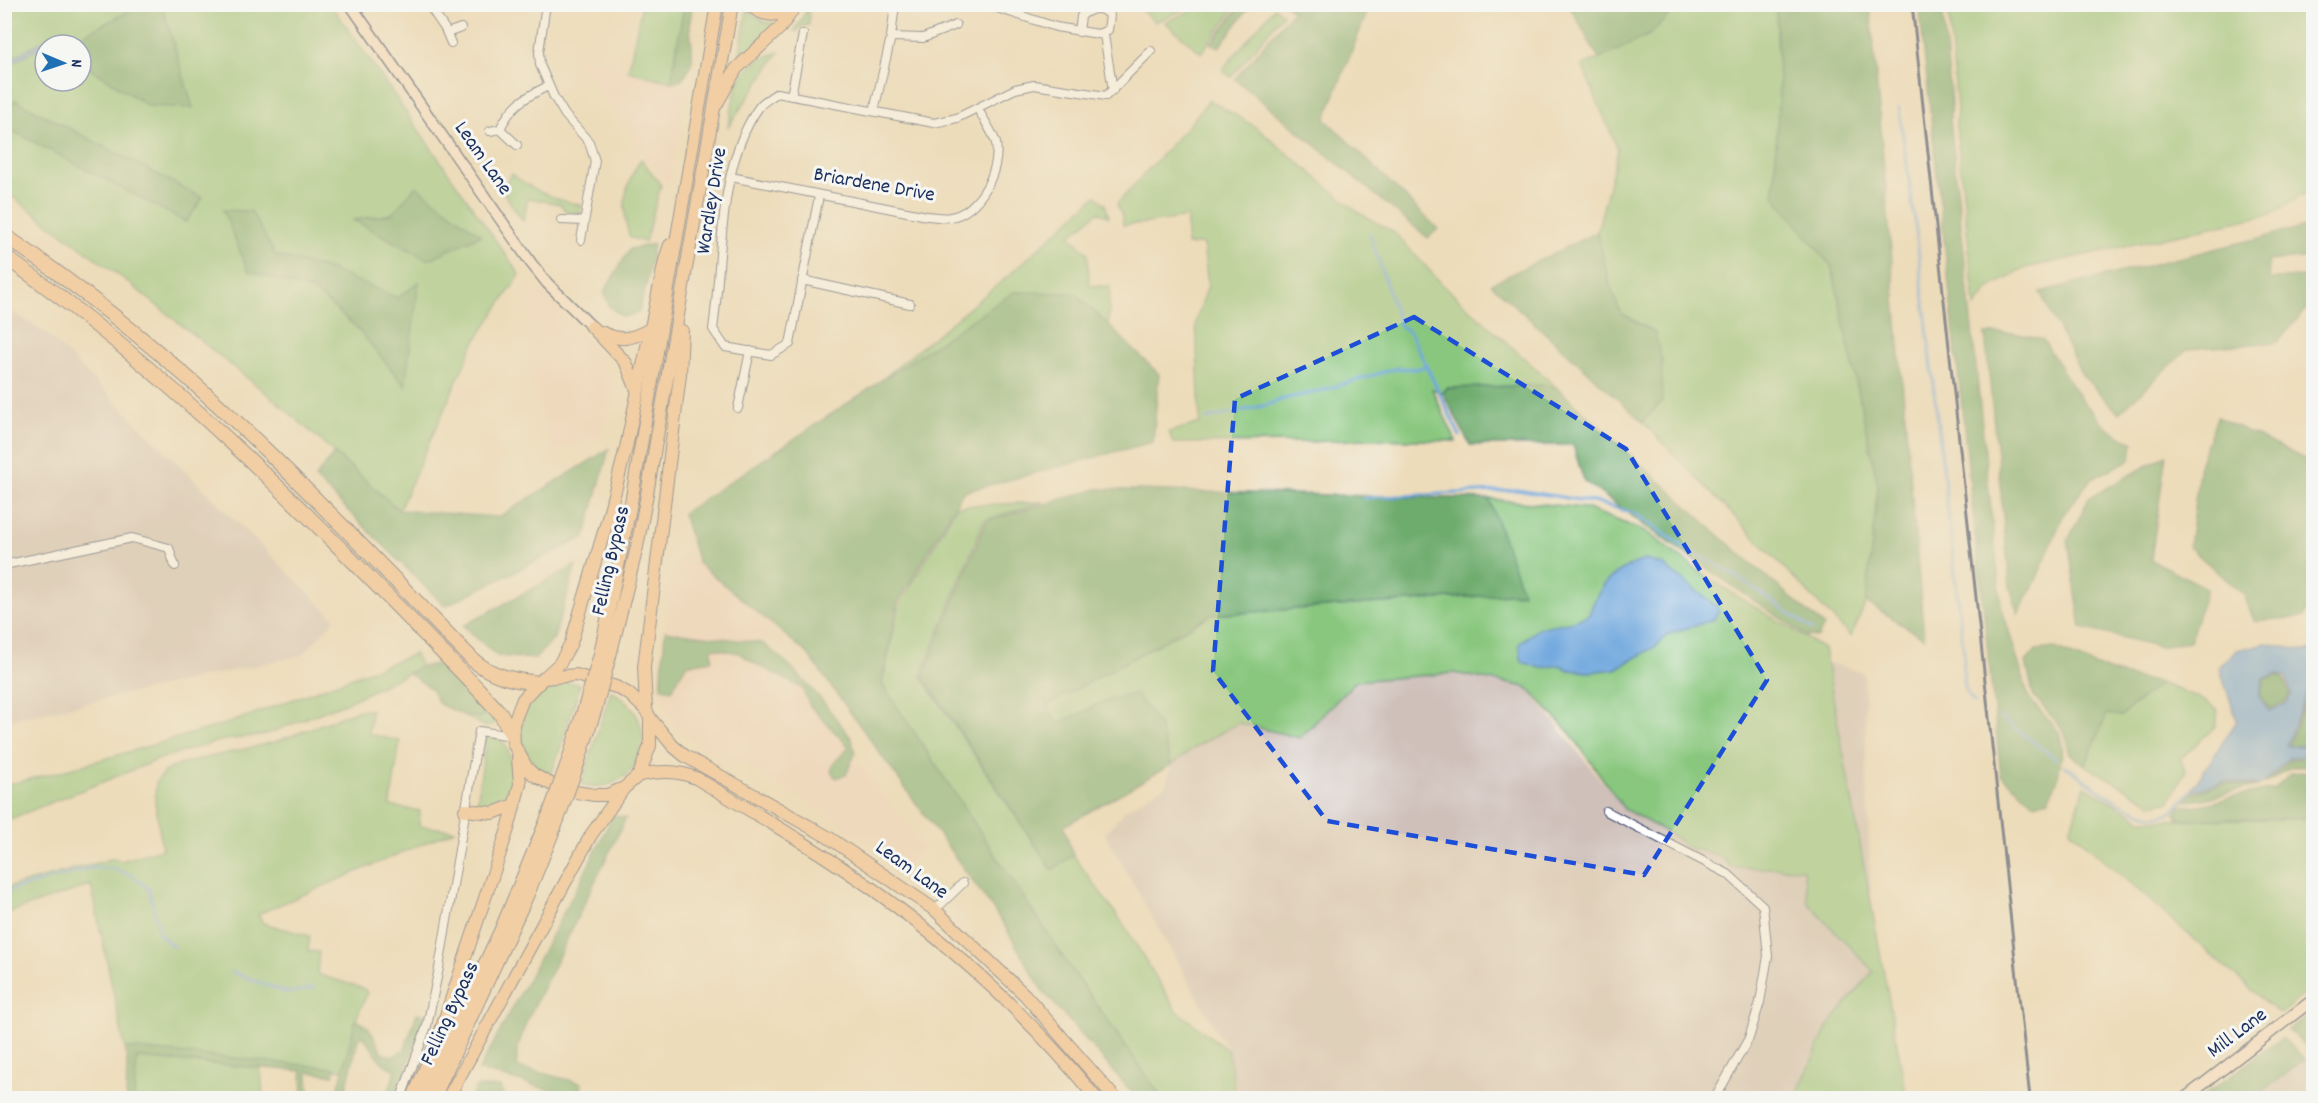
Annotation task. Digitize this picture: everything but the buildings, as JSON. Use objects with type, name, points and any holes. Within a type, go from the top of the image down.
[{"type":"highway","points":[[4,235],[150,346],[225,412],[351,534],[473,660],[491,673],[506,679],[541,680]]},
{"type":"highway","points":[[4,255],[90,319],[200,411],[285,491],[501,714],[512,736]]},
{"type":"main road","name":"Leam Lane","points":[[350,4],[531,262],[547,283],[592,327]]},
{"type":"main road","name":"Felling Bypass","points":[[605,655],[717,4]]},
{"type":"main road","name":"Felling Bypass","points":[[434,1098],[529,892],[628,587],[647,494],[732,4]]},
{"type":"main road","points":[[748,4],[768,16],[784,13],[796,6]]},
{"type":"main road","points":[[713,110],[736,69],[780,28],[796,6]]},
{"type":"main road","points":[[413,1098],[441,1030],[520,784],[518,753],[512,736],[518,709],[529,691],[560,663],[568,650],[585,596],[608,518],[638,391],[664,260],[680,220]]},
{"type":"main road","points":[[448,1098],[591,835],[624,788],[639,775],[650,746],[644,667],[680,375],[684,279]]},
{"type":"main road","points":[[592,327],[620,340],[639,336],[650,329]]},
{"type":"main road","points":[[592,327],[626,363],[638,391]]},
{"type":"main road","points":[[541,680],[576,675],[599,681],[630,694],[648,714]]},
{"type":"main road","name":"Leam Lane","points":[[648,714],[673,746],[685,756],[828,837],[935,910],[1025,995],[1115,1098]]},
{"type":"main road","points":[[518,753],[534,775],[562,790],[607,795],[624,788]]},
{"type":"main road","name":"Leam Lane","points":[[639,775],[666,771],[696,778],[874,890],[948,948],[1012,1006],[1096,1098]]},
{"type":"main road","points":[[465,810],[493,813],[514,805]]},
{"type":"main road","name":"Felling Bypass","points":[[421,1098],[553,818]]},
{"type":"main road","name":"Mill Lane","points":[[2185,1098],[2313,999]]},
{"type":"street","points":[[428,4],[447,33],[451,44]]},
{"type":"street","points":[[546,4],[539,58],[548,86],[566,115],[589,142],[596,167],[580,240]]},
{"type":"street","points":[[874,111],[891,38],[896,4]]},
{"type":"street","points":[[956,4],[991,6],[1056,27],[1104,35],[1113,90]]},
{"type":"street","points":[[1079,32],[1081,16],[1092,9],[1102,9],[1110,15],[1110,24],[1107,30],[1097,34]]},
{"type":"street","points":[[891,38],[923,38],[956,25]]},
{"type":"street","points":[[447,33],[461,28]]},
{"type":"street","points":[[791,96],[804,34]]},
{"type":"street","points":[[1113,90],[1151,51]]},
{"type":"street","name":"Wardley Drive","points":[[819,196],[790,344],[771,355],[725,347],[713,329],[731,177],[738,146],[760,105],[777,93],[934,123],[957,118],[1015,89],[1034,85],[1106,96],[1113,90]]},
{"type":"street","points":[[500,129],[513,108],[524,98],[548,86]]},
{"type":"street","name":"Briardene Drive","points":[[731,177],[927,216],[950,217],[967,210],[983,196],[994,170],[996,143],[978,109]]},
{"type":"street","points":[[490,130],[500,129],[517,145]]},
{"type":"street","points":[[561,220],[583,220]]},
{"type":"street","points":[[802,280],[910,304]]},
{"type":"street","points":[[738,408],[750,351]]},
{"type":"street","points":[[4,565],[132,538],[169,548],[175,566]]},
{"type":"street","points":[[401,1098],[427,1026],[479,731],[512,736]]},
{"type":"street","points":[[1606,811],[1728,874],[1763,906],[1768,956],[1760,1002],[1749,1038],[1715,1098]]},
{"type":"street","points":[[935,910],[963,883]]},
{"type":"highlighted area","points":[[1414,317],[1626,449],[1767,680],[1644,875],[1327,821],[1213,671],[1235,399]]},
{"type":"shaded area","points":[[573,54],[687,87],[669,189],[648,159]]},
{"type":"shaded area","points":[[533,282],[589,340],[603,360],[613,386],[611,407],[602,439],[551,450],[529,372],[529,286]]},
{"type":"shaded area","points":[[4,307],[45,332],[335,619],[303,655],[5,721]]},
{"type":"shaded area","points":[[681,559],[698,563],[773,625],[762,643],[665,631],[669,573]]},
{"type":"shaded area","points":[[1730,634],[1864,673],[1873,971],[1805,1098],[1239,1098],[1228,1051],[1105,834],[1125,810],[1166,785],[1184,715],[1285,656],[1454,673],[1526,687],[1624,809],[1668,833],[1688,848]]},
{"type":"shaded area","points":[[712,648],[739,653],[802,688],[924,848],[906,869],[809,803],[743,764],[701,748],[674,724],[661,701],[661,688],[686,665]]},
{"type":"shaded area","points":[[2305,1059],[2313,1066],[2313,1098],[2214,1098],[2261,1086]]},
{"type":"green space","points":[[143,4],[162,5],[193,108],[148,106],[93,70],[93,33],[86,33]]},
{"type":"green space","points":[[5,5],[331,5],[520,275],[474,343],[399,510],[276,401],[125,280],[5,191]]},
{"type":"green space","points":[[642,5],[684,5],[671,82],[628,71]]},
{"type":"green space","points":[[684,5],[692,5],[690,23],[692,60],[680,81],[671,82]]},
{"type":"green space","points":[[1135,5],[1195,5],[1155,22]]},
{"type":"green space","points":[[1204,5],[1237,5],[1201,53],[1165,22]]},
{"type":"green space","points":[[1241,5],[1251,5],[1219,47],[1211,44]]},
{"type":"green space","points":[[1286,5],[1370,5],[1325,119],[1438,229],[1428,238],[1235,79],[1293,11]]},
{"type":"green space","points":[[1569,5],[1679,5],[1649,35],[1599,59]]},
{"type":"green space","points":[[1679,5],[1776,5],[1779,87],[1774,196],[1832,267],[1878,486],[1866,602],[1851,637],[1643,422],[1662,401],[1655,333],[1620,312],[1610,285],[1597,232],[1618,150],[1582,65],[1649,35]]},
{"type":"green space","points":[[1776,5],[1870,5],[1924,638],[1866,602],[1878,486],[1832,267],[1774,196],[1779,87]]},
{"type":"green space","points":[[1919,5],[1942,5],[1951,101],[1950,120],[2001,605],[2029,698],[2059,732],[2063,748],[2057,781],[2049,800],[2035,804],[2001,775]]},
{"type":"green space","points":[[1948,5],[2311,5],[2314,24],[2313,189],[2271,214],[2026,268],[1989,288],[1975,307],[1956,124],[1957,109]]},
{"type":"green space","points":[[809,7],[809,25],[794,31]]},
{"type":"green space","points":[[1275,7],[1283,14],[1231,77],[1222,70]]},
{"type":"green space","points":[[747,10],[765,22],[779,24],[739,59]]},
{"type":"green space","points":[[779,52],[728,127],[736,90],[746,71],[754,63]]},
{"type":"green space","points":[[15,100],[203,198],[186,222],[5,127],[5,111]]},
{"type":"green space","points":[[1209,100],[1256,127],[1359,213],[1395,233],[1442,284],[1556,387],[1447,388],[1443,393],[1432,389],[1456,441],[1365,439],[1310,442],[1173,443],[1169,432],[1200,423],[1196,320],[1208,286],[1203,244],[1187,245],[1187,217],[1123,225],[1117,204]]},
{"type":"green space","points":[[641,159],[661,185],[645,242],[630,238],[625,216],[627,188]]},
{"type":"green space","points":[[512,174],[545,194],[581,205],[580,213],[567,212],[560,204],[528,198],[523,221],[501,189]]},
{"type":"green space","points":[[416,186],[481,235],[428,260],[353,220],[392,214]]},
{"type":"green space","points":[[1096,196],[1105,204],[1109,217],[1098,212],[1070,236],[1088,253],[1089,285],[1110,287],[1108,326],[1075,294],[874,386],[1008,276]]},
{"type":"green space","points":[[223,210],[251,211],[276,256],[326,268],[398,298],[419,282],[405,386],[357,328],[314,291],[248,271]]},
{"type":"green space","points":[[2308,226],[2313,257],[2268,261],[2270,280],[2313,275],[2309,306],[2278,342],[2188,349],[2119,413],[2082,375],[2040,292]]},
{"type":"green space","points":[[1597,232],[1610,285],[1620,312],[1655,333],[1662,360],[1662,401],[1643,422],[1491,284]]},
{"type":"green space","points":[[653,244],[647,282],[638,313],[623,317],[610,307],[604,292],[630,249]]},
{"type":"green space","points":[[1014,292],[1075,293],[1159,374],[1153,442],[963,492],[897,605],[882,684],[1065,960],[1162,1098],[1137,1098],[1042,990],[1003,923],[808,654],[698,563],[683,513]]},
{"type":"green space","points":[[2014,333],[2043,340],[2080,398],[2107,428],[2133,443],[2131,459],[2090,480],[2064,514],[2034,585],[2018,614],[2010,586],[1985,334]]},
{"type":"green space","points":[[1544,385],[1556,387],[1722,538],[1824,626],[1818,637],[1806,636],[1648,528],[1584,481],[1573,445],[1470,445],[1443,393],[1447,388]]},
{"type":"green space","points":[[2217,417],[2313,463],[2313,593],[2304,617],[2254,621],[2244,595],[2189,547],[2200,462]]},
{"type":"green space","points":[[609,449],[585,537],[445,606],[315,478],[334,453],[399,510],[499,517]]},
{"type":"green space","points":[[2166,455],[2151,560],[2207,588],[2190,641],[2161,647],[2081,628],[2068,540],[2089,498]]},
{"type":"green space","points":[[1097,489],[1489,499],[1523,593],[1211,615],[1047,705],[1057,724],[1106,701],[1135,693],[1159,725],[1171,765],[1064,826],[1073,855],[1052,870],[923,676],[986,521]]},
{"type":"green space","points":[[1489,499],[1585,508],[1645,531],[1714,582],[1824,649],[1907,1098],[1795,1098],[1828,1026],[1873,971],[1808,903],[1803,869],[1731,867],[1718,855],[1689,848],[1668,833],[1624,809],[1571,734],[1526,687],[1454,673],[1356,681],[1300,738],[1239,723],[1197,746],[1171,765],[1159,725],[1106,701],[1057,724],[1047,705],[1211,615],[1522,593]]},
{"type":"green space","points":[[1044,502],[984,520],[921,676],[1052,870],[1073,855],[1124,925],[1176,1010],[1228,1051],[1234,1081],[1233,1098],[1162,1098],[1065,960],[882,684],[899,607],[957,506]]},
{"type":"green space","points":[[576,565],[554,638],[535,659],[497,656],[463,626]]},
{"type":"green space","points":[[665,631],[762,643],[787,663],[821,699],[852,739],[855,754],[846,775],[836,778],[831,772],[833,764],[849,747],[810,706],[802,688],[739,653],[712,648],[712,660],[686,665],[672,690],[661,688]]},
{"type":"green space","points":[[2055,648],[2113,673],[2160,683],[2121,716],[2107,714],[2085,765],[2070,754],[2063,730],[2033,695],[2026,662],[2036,650]]},
{"type":"green space","points":[[415,654],[421,667],[352,700],[267,734],[219,741],[165,757],[5,821],[5,785],[59,772],[232,722]]},
{"type":"green space","points":[[436,664],[467,688],[489,710],[479,718],[461,714],[439,704],[431,689],[408,673]]},
{"type":"green space","points":[[2278,675],[2283,678],[2290,694],[2284,703],[2270,709],[2260,695],[2264,679]]},
{"type":"green space","points":[[2313,680],[2313,745],[2288,746]]},
{"type":"green space","points":[[564,682],[580,684],[551,776],[536,765],[527,754],[522,738],[522,727],[528,705],[534,696],[553,684]]},
{"type":"green space","points":[[2160,683],[2197,697],[2218,710],[2216,726],[2180,759],[2186,771],[2169,802],[2151,803],[2085,765],[2107,714],[2121,716]]},
{"type":"green space","points":[[611,691],[629,705],[640,722],[643,739],[640,756],[631,770],[618,781],[601,786],[581,784]]},
{"type":"green space","points":[[359,710],[371,710],[369,734],[400,741],[390,806],[420,811],[419,826],[455,830],[258,914],[263,923],[310,936],[308,951],[319,952],[317,974],[365,989],[367,994],[356,1019],[343,1070],[125,1048],[91,885],[5,914],[5,888],[115,858],[121,861],[162,849],[155,801],[156,782],[165,771],[184,763],[275,742]]},
{"type":"green space","points":[[489,710],[494,715],[496,723],[486,727],[461,714],[479,718]]},
{"type":"green space","points":[[490,736],[499,739],[506,746],[511,767],[510,793],[504,804],[496,808],[481,808],[477,803],[486,738]]},
{"type":"green space","points":[[2313,758],[2313,766],[2292,767],[2265,784],[2291,759]]},
{"type":"green space","points":[[2313,771],[2313,815],[2300,819],[2178,819],[2175,813],[2181,805],[2193,806],[2274,789],[2292,773]]},
{"type":"green space","points":[[2223,783],[2258,786],[2203,799],[2184,801],[2191,794]]},
{"type":"green space","points":[[2085,786],[2142,820],[2299,819],[2313,815],[2313,986],[2281,1014],[2273,1009],[2070,830]]},
{"type":"green space","points":[[613,815],[626,818],[526,1023],[517,1050],[517,1067],[582,1083],[580,1098],[558,1098],[560,1093],[479,1070],[580,882]]},
{"type":"green space","points":[[2313,1011],[2313,1052],[2288,1030]]},
{"type":"green space","points":[[417,1013],[426,1015],[395,1098],[386,1098],[396,1069],[381,1060],[363,1036],[358,1039],[344,1098],[336,1098],[356,1019],[369,1028],[383,1054],[393,1056],[404,1051]]},
{"type":"green space","points":[[2282,1038],[2305,1059],[2260,1094],[2231,1098],[2201,1098]]},
{"type":"green space","points":[[125,1048],[335,1068],[334,1075],[308,1072],[309,1098],[303,1098],[302,1071],[137,1058],[134,1098],[126,1098]]},
{"type":"green space","points":[[136,1058],[261,1068],[263,1098],[134,1098]]},
{"type":"green space","points":[[476,1087],[500,1087],[506,1098],[471,1098]]},
{"type":"water","points":[[33,46],[33,51],[5,67],[5,62]]},
{"type":"water","points":[[1645,560],[1663,565],[1717,607],[1719,612],[1713,620],[1668,634],[1655,647],[1615,669],[1589,672],[1569,670],[1560,665],[1541,668],[1522,662],[1519,644],[1539,628],[1574,621],[1589,615],[1597,595],[1609,580],[1624,568]]},
{"type":"water","points":[[2266,643],[2305,651],[2313,650],[2313,675],[2286,746],[2313,746],[2313,756],[2290,757],[2262,785],[2224,781],[2190,792],[2237,721],[2219,667],[2237,650]],"holes":[[[2278,674],[2285,676],[2292,694],[2285,705],[2269,711],[2259,696],[2263,678]]]},
{"type":"waterway","points":[[1899,108],[1916,230],[1964,654],[1964,680],[1967,692],[1975,703]]},
{"type":"waterway","points":[[1370,234],[1400,326],[1410,332],[1460,436]]},
{"type":"waterway","points":[[1206,419],[1317,392],[1397,368],[1416,369],[1426,366]]},
{"type":"waterway","points":[[1363,498],[1517,490],[1599,503],[1634,513],[1682,546],[1733,574],[1813,630]]},
{"type":"waterway","points":[[2000,717],[2056,759]]},
{"type":"waterway","points":[[2064,765],[2116,800],[2146,814],[2160,816],[2171,812],[2190,792]]},
{"type":"waterway","points":[[4,892],[90,868],[110,868],[131,875],[149,889],[160,935],[174,947]]},
{"type":"waterway","points":[[232,972],[287,993],[314,988]]},
{"type":"railway","points":[[1912,4],[2030,1098]]}]
